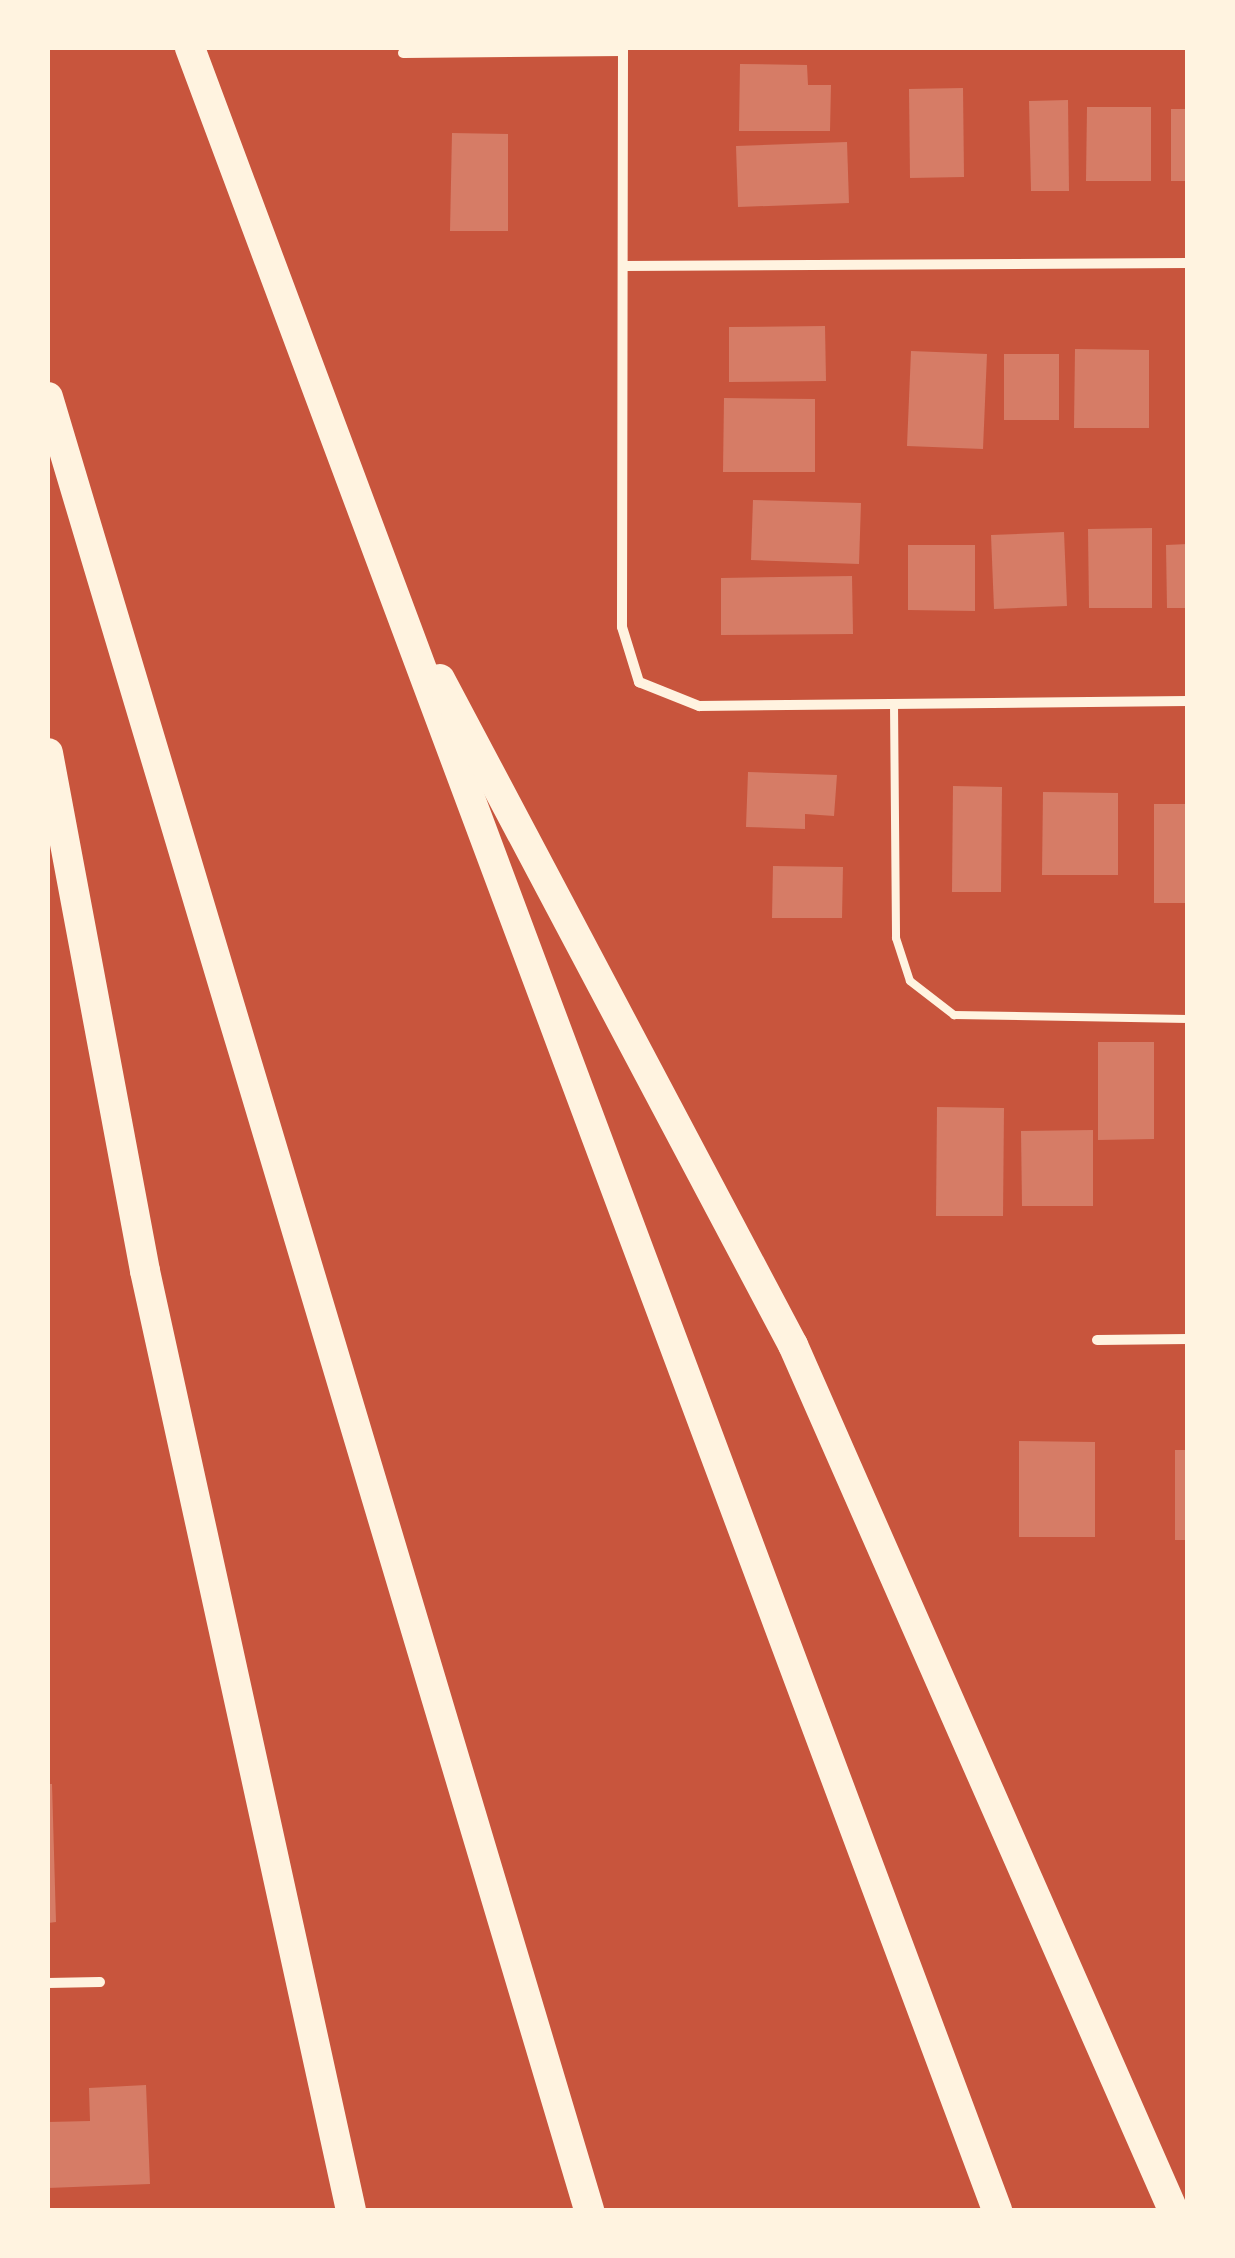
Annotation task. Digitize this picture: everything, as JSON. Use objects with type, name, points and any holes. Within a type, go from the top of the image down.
[{"type":"highway","points":[[190,48],[380,566],[997,2210]]},
{"type":"highway","points":[[48,397],[588,2210]]},
{"type":"highway","points":[[380,566],[794,1346],[1173,2210]]},
{"type":"highway","points":[[48,753],[145,1270],[352,2210]]},
{"type":"street","points":[[403,53],[624,49],[622,626],[639,682],[699,706],[1188,701]]},
{"type":"street","points":[[624,266],[1188,263]]},
{"type":"street","points":[[1097,1340],[1188,1339]]},
{"type":"street","points":[[48,1982],[100,1982]]},
{"type":"lane","points":[[894,704],[896,938],[910,982],[954,1015],[1188,1019]]},
{"type":"building","points":[[740,64],[807,65],[808,85],[831,85],[830,131],[739,131]]},
{"type":"building","points":[[963,88],[964,177],[910,178],[909,89]]},
{"type":"building","points":[[1068,100],[1069,191],[1031,191],[1029,101]]},
{"type":"building","points":[[1087,107],[1151,107],[1151,181],[1086,181]]},
{"type":"building","points":[[1171,109],[1188,109],[1188,181],[1171,181]]},
{"type":"building","points":[[452,133],[508,134],[508,231],[450,231]]},
{"type":"building","points":[[847,142],[849,203],[738,207],[736,146]]},
{"type":"building","points":[[825,326],[826,381],[729,382],[729,327]]},
{"type":"building","points":[[1075,349],[1149,350],[1149,428],[1074,428]]},
{"type":"building","points":[[911,351],[987,354],[983,449],[907,446]]},
{"type":"building","points":[[1004,354],[1059,354],[1059,420],[1004,420]]},
{"type":"building","points":[[724,398],[815,399],[815,472],[723,472]]},
{"type":"building","points":[[753,500],[861,503],[859,564],[751,560]]},
{"type":"building","points":[[1152,528],[1152,608],[1089,608],[1088,529]]},
{"type":"building","points":[[1064,532],[1067,606],[994,609],[991,535]]},
{"type":"building","points":[[1188,544],[1188,608],[1167,608],[1166,545]]},
{"type":"building","points":[[908,545],[975,545],[975,611],[908,610]]},
{"type":"building","points":[[852,576],[853,634],[721,635],[721,578]]},
{"type":"building","points":[[748,772],[837,775],[834,816],[805,814],[805,829],[746,827]]},
{"type":"building","points":[[953,786],[1002,787],[1001,892],[952,892]]},
{"type":"building","points":[[1043,792],[1118,793],[1118,875],[1042,875]]},
{"type":"building","points":[[1154,804],[1188,804],[1188,903],[1154,903]]},
{"type":"building","points":[[773,866],[843,867],[842,918],[772,918]]},
{"type":"building","points":[[1098,1042],[1154,1042],[1154,1139],[1098,1140]]},
{"type":"building","points":[[937,1107],[1004,1108],[1003,1216],[936,1216]]},
{"type":"building","points":[[1093,1130],[1093,1206],[1022,1206],[1021,1131]]},
{"type":"building","points":[[1019,1441],[1095,1442],[1095,1537],[1019,1537]]},
{"type":"building","points":[[1175,1450],[1188,1450],[1188,1540],[1175,1540]]},
{"type":"building","points":[[48,1784],[52,1784],[56,1922],[48,1923]]},
{"type":"building","points":[[146,2085],[150,2184],[48,2188],[48,2122],[90,2121],[89,2088]]}]
